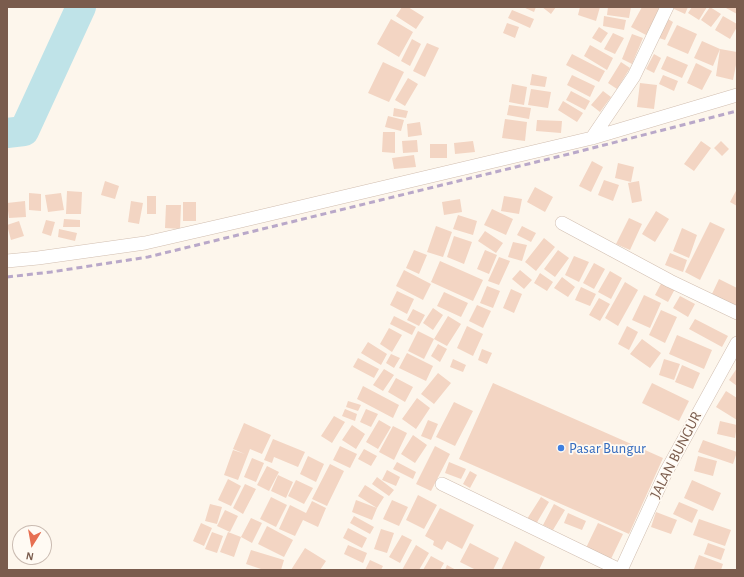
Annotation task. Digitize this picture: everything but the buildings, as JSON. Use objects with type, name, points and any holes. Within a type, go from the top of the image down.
[{"type":"street","points":[[592,138],[634,76],[666,7]]},
{"type":"street","points":[[7,261],[38,258],[145,242],[338,199],[592,138],[737,95]]},
{"type":"street","points":[[562,223],[670,281],[737,313]]},
{"type":"street","name":"JALAN BUNGUR","points":[[620,570],[666,472],[737,343]]},
{"type":"street","points":[[442,484],[620,570]]},
{"type":"waterway","points":[[7,133],[24,131],[81,7]]},
{"type":"railway","points":[[7,277],[51,272],[148,257],[577,152],[737,111]]},
{"type":"place","name":"Pasar Bungur","points":[[561,448]]}]
